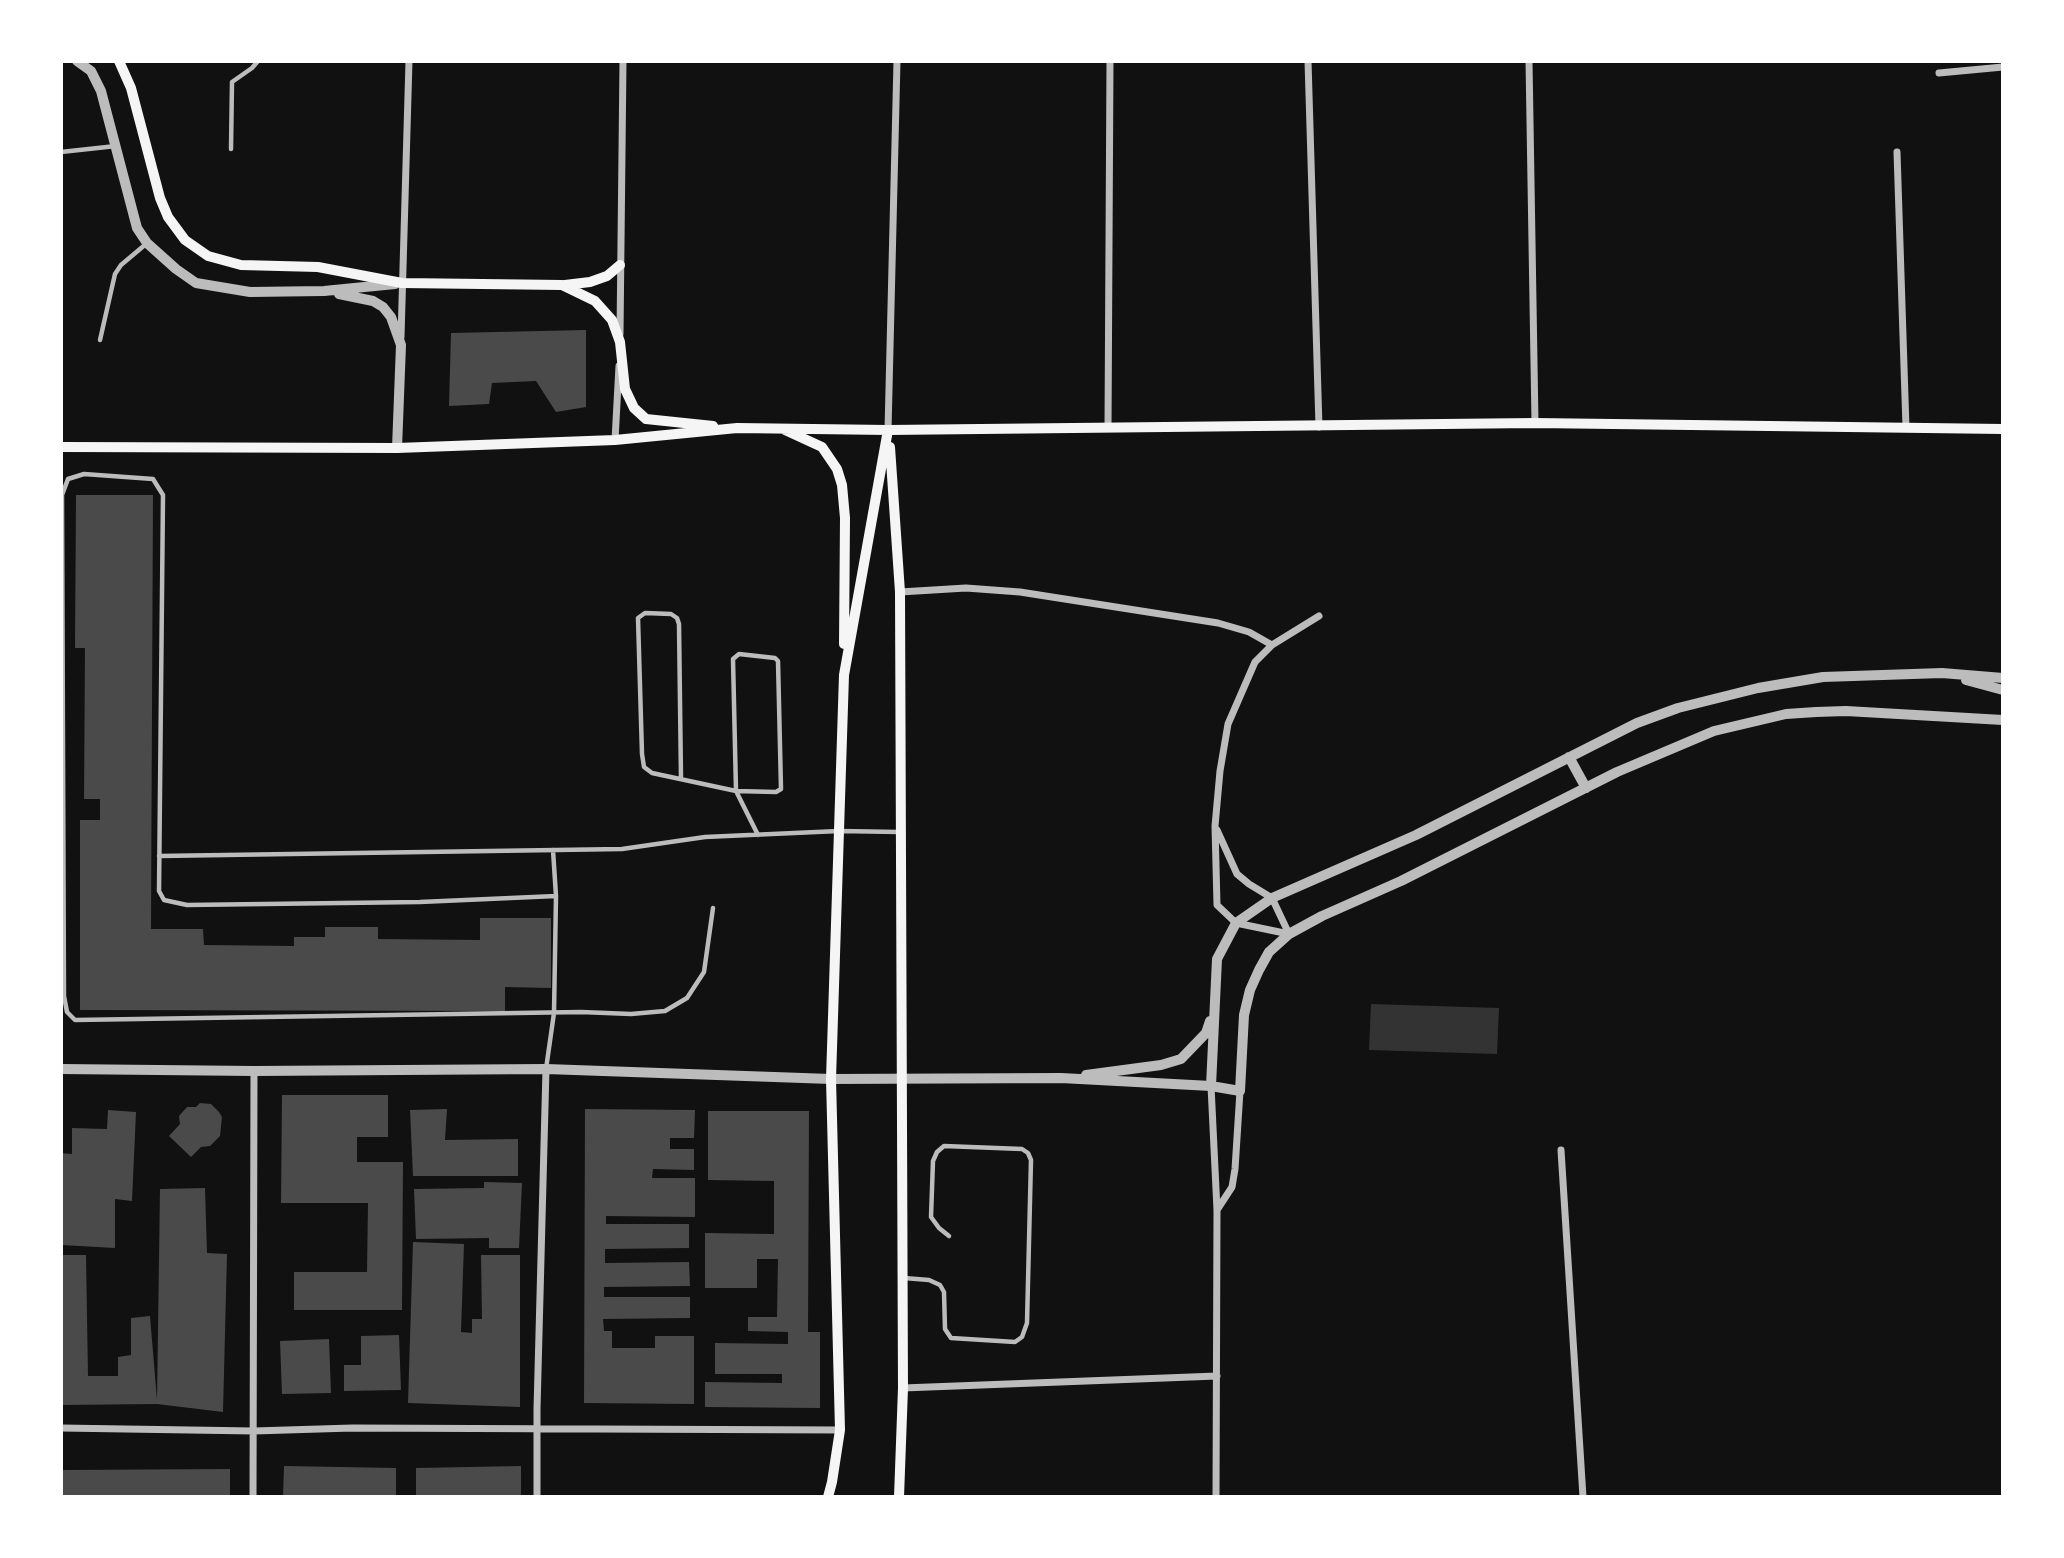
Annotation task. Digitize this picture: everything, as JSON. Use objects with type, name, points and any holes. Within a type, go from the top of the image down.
[{"type":"main road","points":[[119,61],[131,88],[160,198],[185,240],[208,256],[241,265],[318,267],[402,283],[562,285],[590,282],[607,276],[620,265]]},
{"type":"main road","points":[[562,285],[595,300],[612,320],[620,342],[625,389],[634,408],[646,419],[737,428],[888,430],[1535,423],[2003,429]]},
{"type":"main road","points":[[61,447],[397,448],[615,440],[737,428]]},
{"type":"main road","points":[[782,429],[822,447],[837,469],[842,485],[845,518],[844,675],[831,1079],[840,1430],[828,1497]]},
{"type":"main road","points":[[888,430],[901,592],[904,1388],[899,1497]]},
{"type":"main road","points":[[844,675],[888,430]]},
{"type":"street","points":[[78,61],[91,71],[101,90],[137,228],[147,243],[196,283],[250,292],[324,291],[402,283]]},
{"type":"street","points":[[397,448],[409,61]]},
{"type":"street","points":[[615,440],[620,342],[623,61]]},
{"type":"street","points":[[888,430],[898,61]]},
{"type":"street","points":[[1108,426],[1110,61]]},
{"type":"street","points":[[1308,61],[1319,427]]},
{"type":"street","points":[[1529,61],[1535,423]]},
{"type":"street","points":[[1939,73],[2003,67]]},
{"type":"street","points":[[1897,152],[1906,428]]},
{"type":"street","points":[[324,291],[362,297],[383,307],[391,317],[401,345]]},
{"type":"street","points":[[901,592],[966,588],[1020,592],[1219,623],[1249,632],[1272,645]]},
{"type":"street","points":[[1289,934],[1236,923],[1217,905],[1215,826],[1220,772],[1228,724],[1255,662],[1272,645],[1319,617]]},
{"type":"street","points":[[1942,673],[2003,690]]},
{"type":"street","points":[[1216,1497],[1217,1210],[1211,1086],[1217,959],[1236,923],[1272,898],[1416,835],[1637,723],[1699,702],[1823,677],[1942,673],[2003,678]]},
{"type":"street","points":[[1217,1210],[1232,1187],[1236,1169],[1244,1015],[1250,990],[1269,952],[1289,934],[1586,788],[1714,731],[1786,714],[1846,711],[2003,720]]},
{"type":"street","points":[[1569,757],[1586,788]]},
{"type":"street","points":[[1215,826],[1237,874],[1272,898],[1289,934]]},
{"type":"street","points":[[1061,1078],[1161,1065],[1181,1059],[1206,1033],[1215,1004]]},
{"type":"street","points":[[61,1069],[545,1069],[831,1079],[1061,1078],[1211,1086],[1240,1091]]},
{"type":"street","points":[[537,1497],[545,1069]]},
{"type":"street","points":[[253,1497],[254,1071]]},
{"type":"street","points":[[1560,1150],[1583,1497]]},
{"type":"street","points":[[904,1388],[1217,1376]]},
{"type":"street","points":[[61,1428],[840,1430]]},
{"type":"lane","points":[[231,149],[232,82],[258,61]]},
{"type":"lane","points":[[61,146],[62,152],[117,146]]},
{"type":"lane","points":[[100,340],[115,274],[147,243]]},
{"type":"lane","points":[[556,896],[420,902],[187,905],[164,900],[159,891],[163,495],[153,479],[84,474],[68,479],[62,495],[64,996],[67,1012],[75,1020],[631,1014],[665,1010],[687,998],[704,972],[713,908]]},
{"type":"lane","points":[[681,779],[679,624],[677,618],[671,614],[645,613],[638,618],[642,754],[644,767],[652,773],[736,791],[776,792],[782,785],[779,664],[775,658],[738,654],[733,659],[736,791],[758,835]]},
{"type":"lane","points":[[159,856],[622,849],[705,837],[839,831],[902,832]]},
{"type":"lane","points":[[545,1069],[554,1013],[554,850]]},
{"type":"lane","points":[[904,1279],[929,1280],[940,1284],[944,1292],[946,1329],[951,1338],[1015,1342],[1022,1337],[1027,1323],[1031,1160],[1028,1153],[1022,1149],[944,1146],[937,1152],[933,1161],[931,1217],[949,1237]]},
{"type":"shaded area","points":[[1371,1004],[1499,1008],[1497,1054],[1369,1050]]},
{"type":"building","points":[[586,330],[586,407],[556,412],[536,381],[492,383],[489,404],[449,406],[451,333]]},
{"type":"building","points":[[76,495],[153,495],[151,929],[203,929],[204,945],[294,946],[294,937],[325,937],[325,927],[378,927],[378,939],[480,940],[480,918],[551,918],[551,988],[505,987],[505,1011],[80,1010],[80,820],[100,820],[100,799],[84,799],[85,648],[75,648]]},
{"type":"building","points":[[282,1095],[388,1095],[388,1137],[357,1137],[357,1162],[403,1162],[402,1310],[294,1310],[294,1272],[367,1272],[368,1203],[281,1203]]},
{"type":"building","points":[[200,1103],[211,1104],[219,1112],[222,1117],[220,1136],[210,1146],[201,1147],[191,1157],[169,1136],[180,1124],[179,1116],[187,1107],[196,1107]]},
{"type":"building","points":[[447,1109],[445,1140],[518,1139],[518,1176],[413,1176],[410,1110]]},
{"type":"building","points":[[585,1109],[695,1110],[694,1138],[670,1138],[670,1149],[694,1149],[694,1170],[653,1169],[652,1178],[695,1178],[695,1217],[606,1216],[606,1224],[689,1224],[689,1248],[605,1249],[605,1263],[689,1262],[690,1286],[604,1287],[604,1297],[690,1297],[690,1318],[603,1319],[604,1331],[612,1331],[612,1348],[655,1348],[655,1336],[694,1336],[694,1404],[584,1403]]},
{"type":"building","points":[[108,1110],[136,1112],[132,1201],[115,1199],[115,1248],[61,1245],[61,1153],[72,1154],[72,1128],[107,1129]]},
{"type":"building","points":[[708,1111],[809,1111],[808,1332],[820,1332],[820,1408],[705,1407],[705,1382],[782,1383],[782,1374],[715,1374],[715,1343],[788,1344],[788,1332],[748,1331],[748,1317],[777,1317],[778,1259],[757,1259],[757,1288],[705,1288],[705,1233],[774,1234],[774,1181],[708,1180]]},
{"type":"building","points":[[484,1182],[522,1183],[519,1248],[489,1248],[489,1238],[416,1239],[414,1189],[484,1188]]},
{"type":"building","points":[[205,1188],[207,1253],[227,1254],[223,1412],[157,1404],[61,1405],[61,1255],[86,1255],[88,1376],[118,1376],[118,1357],[131,1355],[131,1318],[150,1316],[157,1400],[160,1189]]},
{"type":"building","points":[[413,1242],[464,1244],[461,1332],[472,1333],[472,1319],[482,1319],[481,1255],[520,1255],[520,1407],[408,1403]]},
{"type":"building","points":[[399,1335],[401,1390],[344,1391],[344,1365],[361,1365],[361,1336]]},
{"type":"building","points":[[329,1339],[331,1393],[282,1394],[280,1341]]},
{"type":"building","points":[[284,1466],[396,1468],[396,1497],[283,1497]]},
{"type":"building","points":[[521,1466],[521,1497],[416,1497],[416,1468]]},
{"type":"building","points":[[230,1469],[230,1497],[61,1497],[61,1470]]}]
